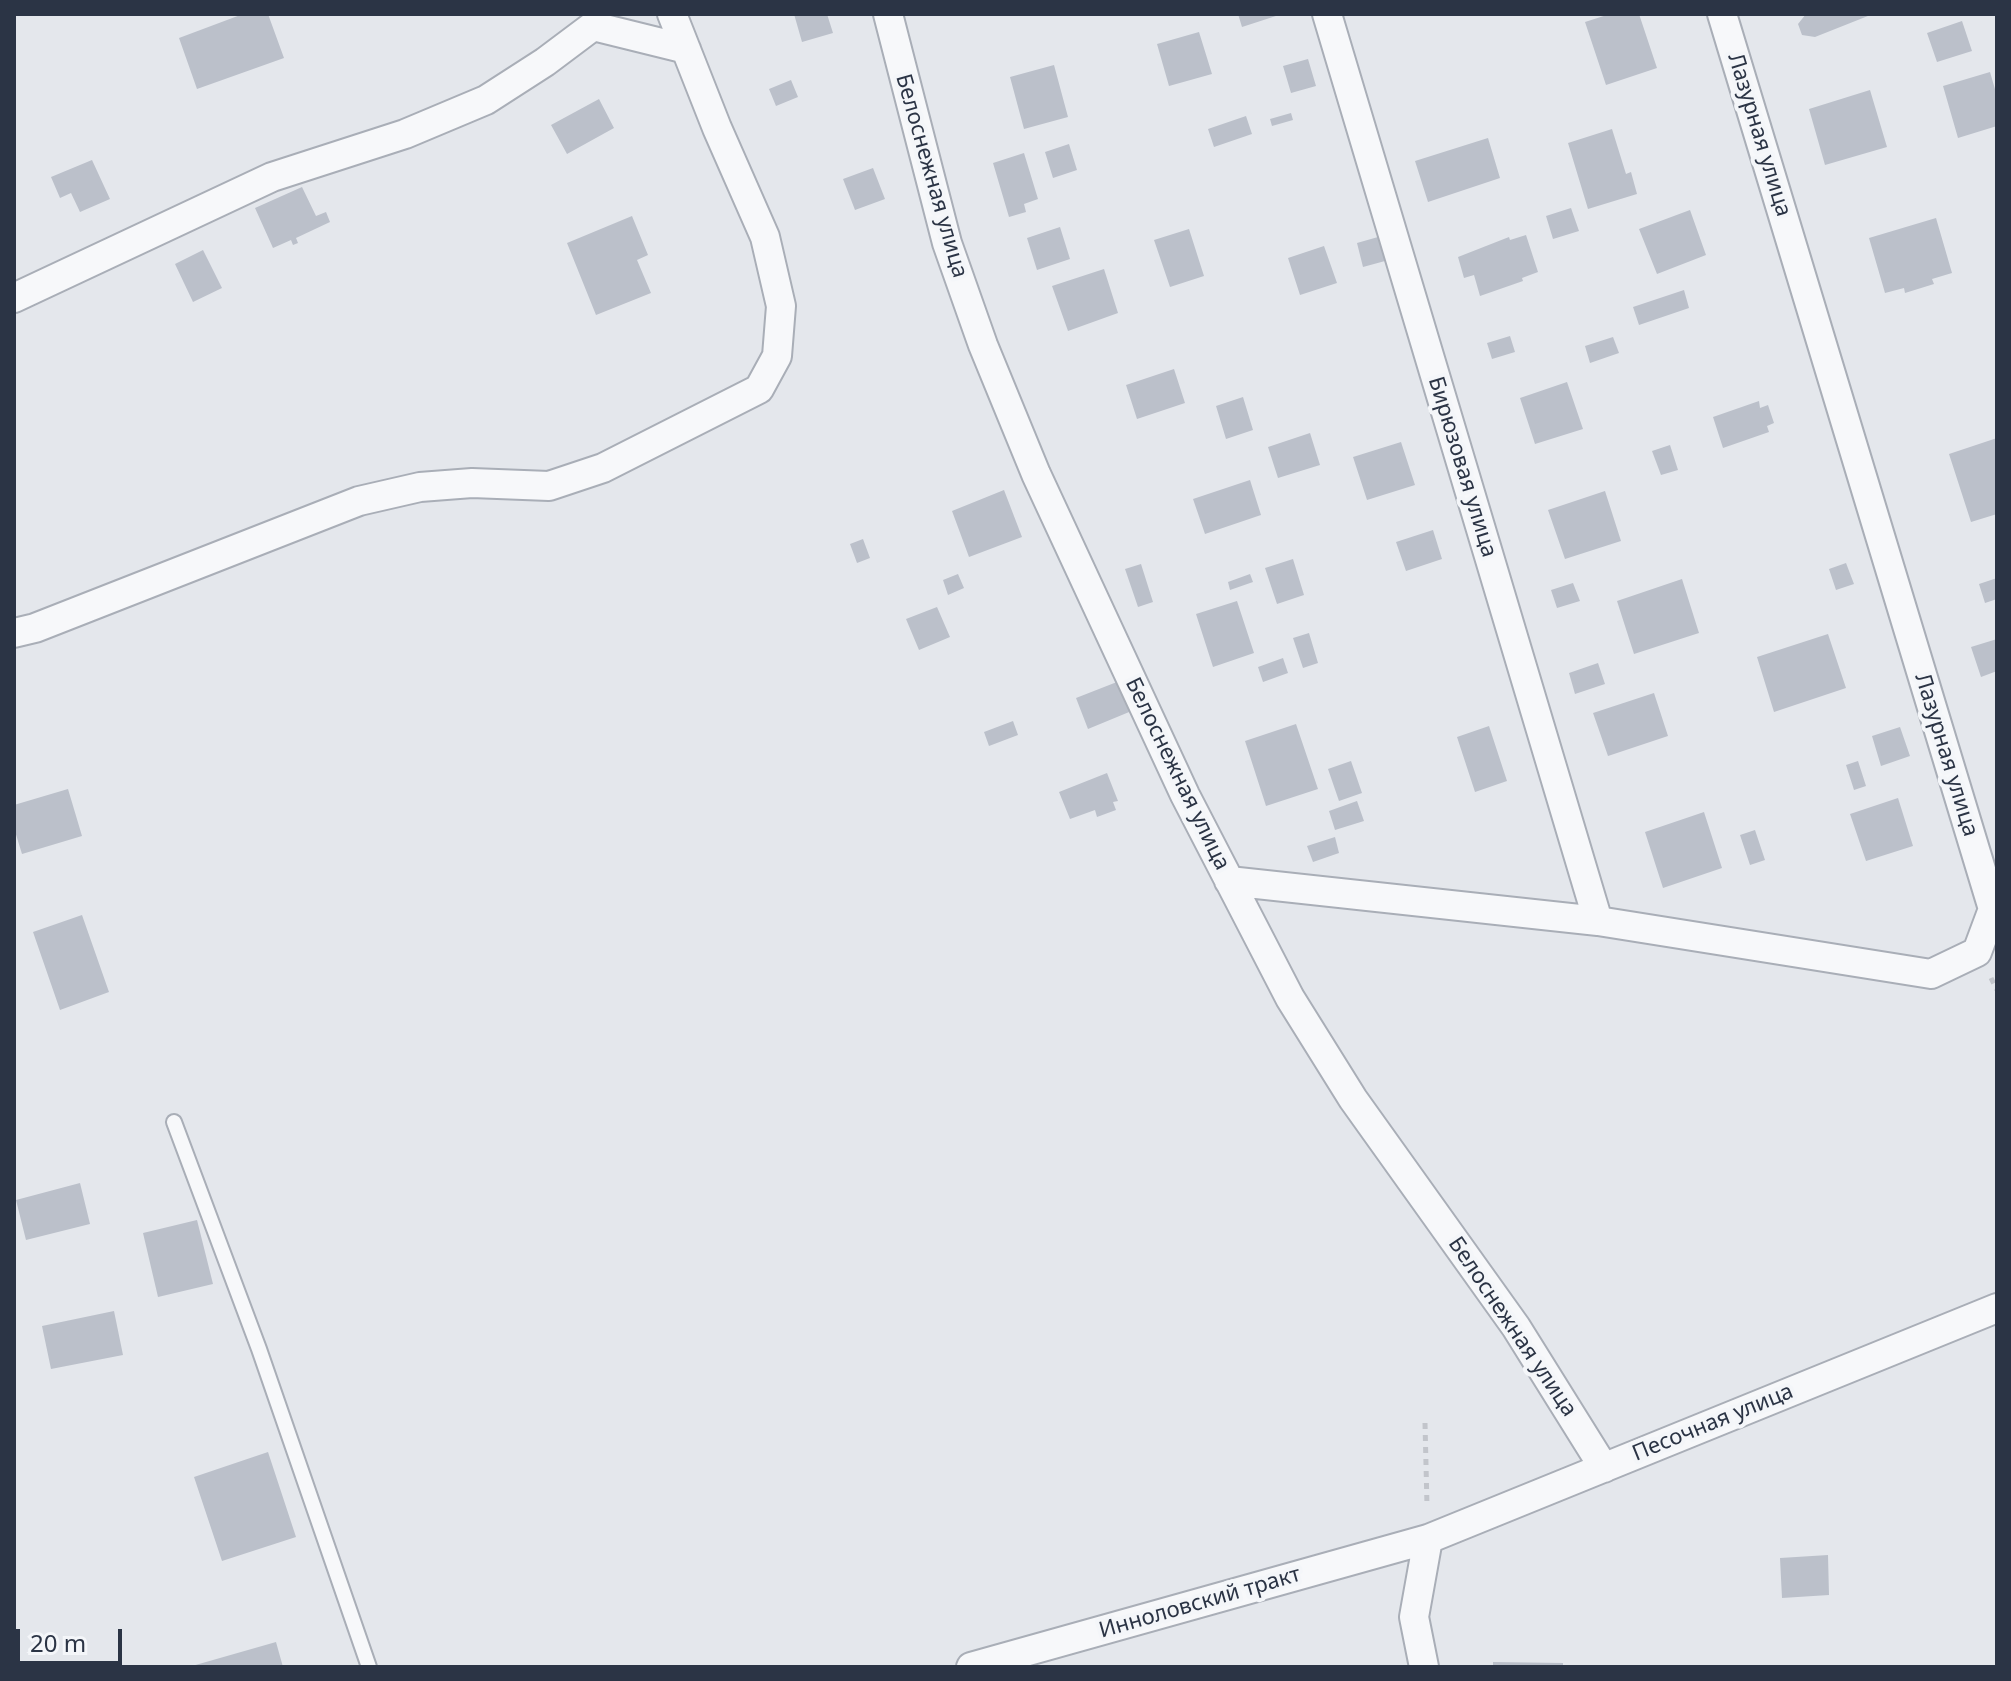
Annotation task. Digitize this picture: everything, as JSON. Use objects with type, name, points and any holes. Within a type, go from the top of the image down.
[{"type":"street","points":[[14,633],[35,628],[359,501],[420,487],[472,483],[549,486],[603,468],[759,389],[777,356],[781,306],[765,237],[672,14]]},
{"type":"street","name":"Белоснежная улица","points":[[888,14],[947,243],[983,345],[1042,488],[1178,781],[1290,998],[1353,1099],[1516,1327],[1604,1468]]},
{"type":"street","name":"Бирюзовая улица","points":[[1327,14],[1598,921]]},
{"type":"street","name":"Лазурная улица","points":[[1229,881],[1598,921],[1931,974],[1977,952],[1993,909],[1722,14]]},
{"type":"street","points":[[14,298],[272,177],[405,134],[486,100],[545,62],[596,20],[686,49]]},
{"type":"street","name":"Песочная улица","points":[[1428,1539],[1997,1308]]},
{"type":"street","points":[[1424,1667],[1414,1617],[1428,1539]]},
{"type":"street","name":"Инноловский тракт","points":[[971,1667],[1428,1539]]},
{"type":"lane","points":[[174,1122],[259,1349],[369,1667]]},
{"type":"path","points":[[1425,1423],[1428,1539]]},
{"type":"building","points":[[243,14],[268,14],[284,58],[197,89],[179,38]]},
{"type":"building","points":[[794,14],[827,14],[833,33],[802,42]]},
{"type":"building","points":[[1238,14],[1279,14],[1279,15],[1242,27]]},
{"type":"building","points":[[1610,14],[1639,14],[1657,68],[1606,85],[1585,22]]},
{"type":"building","points":[[1806,14],[1873,14],[1815,37],[1802,35],[1798,24]]},
{"type":"building","points":[[1962,21],[1972,51],[1937,62],[1927,33]]},
{"type":"building","points":[[1199,32],[1212,74],[1169,86],[1157,44]]},
{"type":"building","points":[[1308,59],[1316,86],[1291,93],[1283,66]]},
{"type":"building","points":[[1054,65],[1068,117],[1024,129],[1010,77]]},
{"type":"building","points":[[1990,72],[1997,96],[1997,126],[1958,138],[1943,86]]},
{"type":"building","points":[[791,80],[798,97],[776,106],[769,89]]},
{"type":"building","points":[[1870,90],[1887,147],[1825,165],[1809,109]]},
{"type":"building","points":[[599,99],[614,128],[567,154],[551,125]]},
{"type":"building","points":[[1291,113],[1293,120],[1272,126],[1270,119]]},
{"type":"building","points":[[1246,116],[1252,134],[1214,147],[1208,129]]},
{"type":"building","points":[[1612,129],[1626,174],[1631,172],[1637,194],[1588,209],[1568,143]]},
{"type":"building","points":[[1488,138],[1500,178],[1428,202],[1415,161]]},
{"type":"building","points":[[1069,144],[1077,170],[1053,178],[1045,152]]},
{"type":"building","points":[[1024,153],[1038,199],[1024,204],[1026,212],[1009,217],[993,163]]},
{"type":"building","points":[[92,160],[110,199],[80,212],[71,193],[60,198],[51,177]]},
{"type":"building","points":[[873,168],[885,199],[855,210],[843,179]]},
{"type":"building","points":[[302,187],[316,216],[326,212],[330,222],[296,238],[298,243],[293,245],[291,240],[273,248],[255,208]]},
{"type":"building","points":[[1571,208],[1579,231],[1553,239],[1546,216]]},
{"type":"building","points":[[1690,210],[1706,255],[1657,274],[1639,229]]},
{"type":"building","points":[[632,216],[648,255],[637,260],[651,293],[596,315],[567,243]]},
{"type":"building","points":[[1936,218],[1952,273],[1932,279],[1934,284],[1905,293],[1904,288],[1885,293],[1869,238]]},
{"type":"building","points":[[1060,227],[1070,259],[1037,270],[1027,238]]},
{"type":"building","points":[[1189,229],[1204,276],[1170,287],[1154,240]]},
{"type":"building","points":[[1526,235],[1538,272],[1522,278],[1523,281],[1480,296],[1474,275],[1464,278],[1458,257],[1509,237],[1510,240]]},
{"type":"building","points":[[1378,237],[1385,261],[1363,267],[1357,243]]},
{"type":"building","points":[[1324,246],[1337,283],[1300,295],[1288,258]]},
{"type":"building","points":[[203,250],[222,288],[193,302],[175,264]]},
{"type":"building","points":[[1104,269],[1118,313],[1068,331],[1052,286]]},
{"type":"building","points":[[1684,290],[1689,308],[1639,325],[1633,307]]},
{"type":"building","points":[[1510,336],[1515,352],[1492,359],[1487,343]]},
{"type":"building","points":[[1613,337],[1619,353],[1590,363],[1585,346]]},
{"type":"building","points":[[1174,369],[1185,403],[1137,419],[1126,385]]},
{"type":"building","points":[[1567,382],[1583,429],[1535,444],[1520,398]]},
{"type":"building","points":[[1243,397],[1253,430],[1226,439],[1216,406]]},
{"type":"building","points":[[1759,401],[1760,408],[1768,405],[1774,423],[1767,426],[1769,432],[1723,448],[1713,417]]},
{"type":"building","points":[[1310,433],[1320,465],[1278,478],[1268,447]]},
{"type":"building","points":[[1997,438],[1997,514],[1971,522],[1949,454]]},
{"type":"building","points":[[1401,442],[1415,485],[1367,500],[1353,457]]},
{"type":"building","points":[[1670,445],[1678,470],[1661,475],[1652,451]]},
{"type":"building","points":[[1250,480],[1261,515],[1205,534],[1193,499]]},
{"type":"building","points":[[1004,490],[1022,537],[969,557],[952,511]]},
{"type":"building","points":[[1605,491],[1621,541],[1565,559],[1548,510]]},
{"type":"building","points":[[1433,530],[1442,559],[1406,571],[1396,542]]},
{"type":"building","points":[[863,539],[870,558],[857,563],[850,544]]},
{"type":"building","points":[[1293,559],[1304,595],[1277,604],[1265,568]]},
{"type":"building","points":[[1846,563],[1854,584],[1836,590],[1829,569]]},
{"type":"building","points":[[1141,564],[1153,602],[1138,607],[1125,569]]},
{"type":"building","points":[[958,574],[964,588],[948,595],[943,580]]},
{"type":"building","points":[[1250,574],[1253,582],[1230,590],[1228,582]]},
{"type":"building","points":[[1997,578],[1997,599],[1985,603],[1979,584]]},
{"type":"building","points":[[1682,579],[1699,633],[1634,654],[1617,601]]},
{"type":"building","points":[[1573,583],[1580,601],[1557,608],[1551,590]]},
{"type":"building","points":[[1237,601],[1254,653],[1213,667],[1196,614]]},
{"type":"building","points":[[937,607],[950,637],[919,650],[906,619]]},
{"type":"building","points":[[1309,633],[1318,663],[1303,668],[1293,638]]},
{"type":"building","points":[[1828,634],[1846,688],[1774,712],[1757,657]]},
{"type":"building","points":[[1997,639],[1997,671],[1981,677],[1971,647]]},
{"type":"building","points":[[1283,658],[1288,673],[1263,682],[1258,667]]},
{"type":"building","points":[[1598,663],[1605,684],[1575,694],[1569,673]]},
{"type":"building","points":[[1122,680],[1134,710],[1088,729],[1076,698]]},
{"type":"building","points":[[1654,693],[1668,736],[1608,756],[1593,713]]},
{"type":"building","points":[[1013,721],[1018,735],[989,746],[984,732]]},
{"type":"building","points":[[1296,724],[1318,789],[1266,806],[1245,741]]},
{"type":"building","points":[[1489,726],[1507,781],[1475,792],[1457,737]]},
{"type":"building","points":[[1900,727],[1910,756],[1881,766],[1872,736]]},
{"type":"building","points":[[1351,761],[1362,793],[1339,801],[1328,769]]},
{"type":"building","points":[[1858,761],[1866,786],[1854,790],[1846,765]]},
{"type":"building","points":[[1107,773],[1118,801],[1113,802],[1116,810],[1097,817],[1095,810],[1070,819],[1059,792]]},
{"type":"building","points":[[68,789],[82,836],[22,854],[14,828],[14,805]]},
{"type":"building","points":[[1898,798],[1913,846],[1866,861],[1850,814]]},
{"type":"building","points":[[1357,801],[1364,821],[1335,830],[1329,811]]},
{"type":"building","points":[[1704,812],[1722,868],[1663,888],[1645,832]]},
{"type":"building","points":[[1755,830],[1765,860],[1750,865],[1740,835]]},
{"type":"building","points":[[1335,837],[1339,853],[1313,862],[1307,846]]},
{"type":"building","points":[[82,915],[109,992],[60,1010],[33,932]]},
{"type":"building","points":[[80,1183],[90,1224],[26,1240],[16,1200]]},
{"type":"building","points":[[197,1220],[213,1284],[158,1297],[143,1233]]},
{"type":"building","points":[[114,1311],[123,1355],[51,1369],[42,1326]]},
{"type":"building","points":[[268,1452],[296,1537],[222,1561],[194,1477]]},
{"type":"building","points":[[1828,1555],[1829,1595],[1782,1598],[1780,1558]]},
{"type":"building","points":[[276,1642],[283,1667],[192,1667],[192,1666]]},
{"type":"building","points":[[1493,1662],[1563,1663],[1563,1667],[1493,1667]]}]
